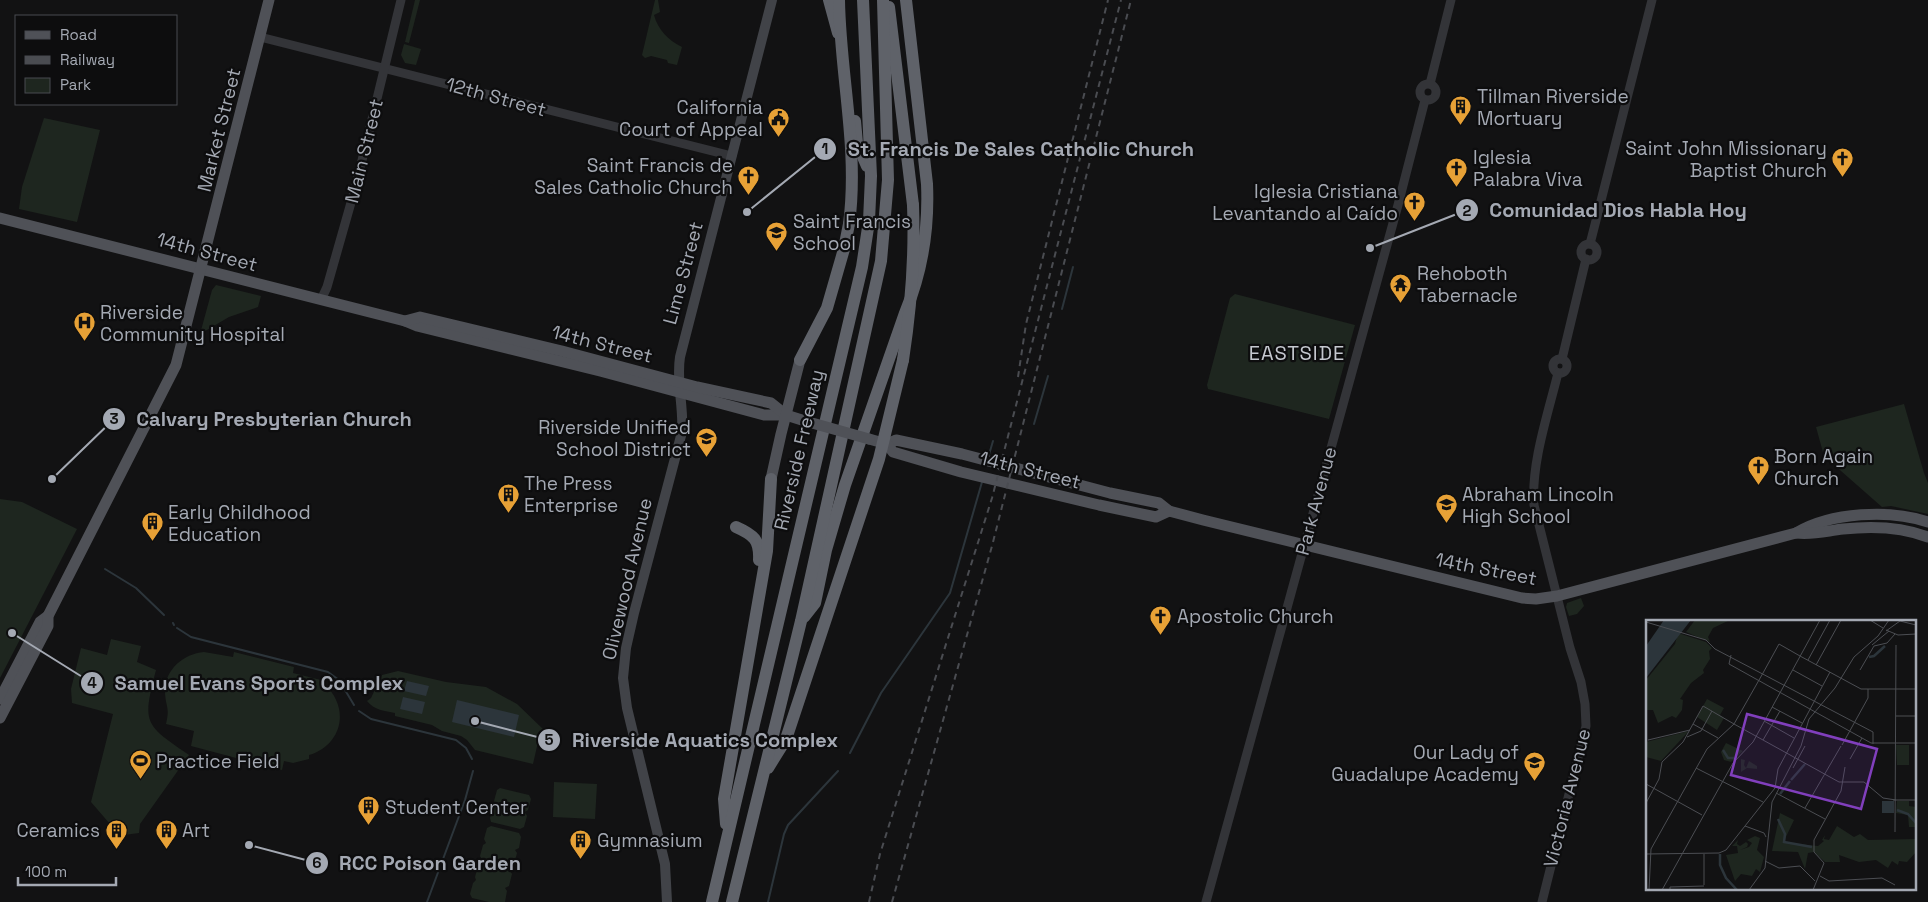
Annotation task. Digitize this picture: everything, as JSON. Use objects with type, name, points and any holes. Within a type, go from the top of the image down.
[{"type":"highway","points":[[829,0],[850,82],[857,143],[870,176]]},
{"type":"highway","points":[[800,360],[827,308],[849,224],[852,187],[851,150],[840,43],[839,0]]},
{"type":"highway","name":"Riverside Freeway","points":[[712,902],[862,266],[869,221],[870,176],[863,0]]},
{"type":"highway","name":"Riverside Freeway","points":[[732,902],[801,621],[881,261],[888,180],[883,0]]},
{"type":"highway","points":[[761,781],[786,739],[884,444],[908,323],[913,271],[913,205],[891,15],[887,0]]},
{"type":"highway","points":[[801,621],[815,603],[826,550],[845,486],[916,286],[922,262],[927,184],[906,0]]},
{"type":"highway","points":[[726,837],[724,799],[768,542],[771,479]]},
{"type":"highway","points":[[736,526],[752,536],[759,546],[756,584],[760,593]]},
{"type":"main road","name":"Market Street","points":[[48,616],[172,376],[202,268],[270,0]]},
{"type":"main road","name":"Lime Street","points":[[679,387],[680,357],[772,0]]},
{"type":"main road","name":"14th Street","points":[[0,218],[202,268],[521,352],[679,387],[771,403],[786,415],[869,439],[884,444],[893,452],[961,472],[1156,517],[1169,511]]},
{"type":"main road","name":"14th Street","points":[[405,321],[420,317],[562,351],[679,387]]},
{"type":"main road","points":[[521,352],[536,351],[559,356],[562,351]]},
{"type":"main road","points":[[771,479],[800,360]]},
{"type":"main road","name":"Olivewood Avenue","points":[[667,902],[665,864],[627,708],[623,678],[626,648],[633,617],[682,432],[679,387]]},
{"type":"main road","name":"14th Street","points":[[884,444],[896,440],[962,454],[1110,493],[1159,503],[1169,511],[1522,598],[1536,599],[1557,596],[1796,533],[1807,527],[1832,520],[1873,514],[1895,515],[1928,522]]},
{"type":"main road","name":"14th Street","points":[[1796,533],[1812,535],[1844,529],[1894,529],[1928,538]]},
{"type":"main road","points":[[0,699],[40,622],[48,616]]},
{"type":"main road","points":[[0,718],[48,626],[48,616]]},
{"type":"street","name":"Main Street","points":[[321,300],[327,287],[352,200],[401,0]]},
{"type":"street","name":"Park Avenue","points":[[1206,902],[1425,100],[1432,98],[1436,94],[1435,89],[1430,84],[1451,0]]},
{"type":"street","name":"Victoria Avenue","points":[[1542,902],[1586,726],[1581,682],[1535,513],[1533,499],[1541,444],[1558,373],[1553,370],[1552,365],[1556,360],[1562,360],[1586,259],[1591,259],[1596,254],[1596,248],[1590,244],[1652,0]]},
{"type":"street","name":"12th Street","points":[[260,37],[732,156]]},
{"type":"green space","points":[[415,0],[420,0],[409,43],[405,42]]},
{"type":"green space","points":[[655,0],[658,0],[660,12],[654,15],[658,25],[668,38],[682,47],[677,65],[651,56],[645,58],[642,55]]},
{"type":"green space","points":[[404,44],[421,49],[416,65],[405,63],[401,55]]},
{"type":"green space","points":[[44,118],[100,130],[77,222],[19,209],[22,187]]},
{"type":"green space","points":[[216,285],[261,296],[258,307],[229,317],[200,334],[212,290]]},
{"type":"green space","points":[[1235,294],[1355,325],[1329,419],[1208,389],[1207,385],[1230,298]]},
{"type":"green space","points":[[1904,404],[1928,483],[1928,514],[1891,506],[1882,507],[1824,456],[1816,427]]},
{"type":"green space","points":[[0,499],[22,502],[77,529],[0,678]]},
{"type":"green space","points":[[1581,598],[1584,606],[1577,614],[1569,616],[1566,607],[1567,603]]},
{"type":"green space","points":[[111,639],[141,646],[137,662],[156,670],[149,702],[148,712],[150,721],[163,736],[189,755],[140,824],[139,833],[124,835],[110,824],[91,802],[113,714],[72,703],[71,689],[81,648],[107,655]]},
{"type":"green space","points":[[204,652],[233,657],[234,652],[294,667],[293,673],[325,681],[324,684],[338,704],[340,714],[339,725],[329,743],[309,755],[309,759],[293,763],[284,761],[282,770],[191,746],[194,731],[166,724],[168,711],[165,693],[166,685],[171,670],[176,665],[189,656]]},
{"type":"green space","points":[[398,671],[446,682],[486,687],[517,704],[544,730],[538,742],[533,764],[475,750],[461,736],[442,731],[432,725],[395,716],[395,713],[380,710],[370,704],[367,701],[371,698],[382,675]]},
{"type":"green space","points":[[554,782],[597,784],[595,819],[553,817]]},
{"type":"green space","points":[[500,788],[529,795],[531,799],[528,810],[525,812],[527,816],[524,827],[520,829],[491,822],[490,818],[493,807],[496,805],[494,801],[497,790]]},
{"type":"green space","points":[[491,826],[519,833],[521,837],[519,848],[515,850],[517,853],[514,865],[510,867],[482,860],[480,856],[483,845],[486,843],[484,839],[487,828]]},
{"type":"green space","points":[[481,864],[510,871],[512,874],[509,886],[505,888],[507,891],[505,902],[489,902],[472,898],[470,894],[473,883],[476,880],[478,866]]},
{"type":"shaded area","points":[[407,681],[429,686],[426,696],[404,691]]},
{"type":"shaded area","points":[[403,697],[425,702],[422,714],[400,709]]},
{"type":"shaded area","points":[[457,700],[519,715],[514,737],[452,722]]},
{"type":"waterway","points":[[1062,309],[1073,267]]},
{"type":"waterway","points":[[1034,424],[1048,376]]},
{"type":"waterway","points":[[988,458],[993,441]]},
{"type":"waterway","points":[[850,753],[881,693],[950,593],[982,482]]},
{"type":"waterway","points":[[105,569],[136,588],[164,615]]},
{"type":"waterway","points":[[177,628],[191,637],[328,672],[339,680],[354,705]]},
{"type":"waterway","points":[[359,711],[371,719],[456,740],[466,748],[472,759]]},
{"type":"waterway","points":[[427,902],[465,800],[473,771]]},
{"type":"waterway","points":[[768,902],[784,834],[788,825],[838,771]]},
{"type":"railway","points":[[1018,377],[1026,324],[1108,0]]},
{"type":"railway","points":[[869,902],[880,854],[992,498],[1121,0]]},
{"type":"railway","points":[[892,902],[992,546],[1131,0]]},
{"type":"place","name":"Tillman Riverside Mortuary","points":[[1461,126]]},
{"type":"place","name":"California Court of Appeal","points":[[779,137]]},
{"type":"place","name":"Saint John Missionary Baptist Church","points":[[1843,178]]},
{"type":"place","name":"Iglesia Palabra Viva","points":[[1457,187]]},
{"type":"place","name":"Saint Francis de Sales Catholic Church","points":[[749,195]]},
{"type":"place","name":"St. Francis De Sales Catholic Church","points":[[747,212]]},
{"type":"place","name":"Iglesia Cristiana Levantando al Caído","points":[[1414,221]]},
{"type":"place","name":"Comunidad Dios Habla Hoy","points":[[1370,248]]},
{"type":"place","name":"Saint Francis School","points":[[777,251]]},
{"type":"place","name":"Rehoboth Tabernacle","points":[[1401,303]]},
{"type":"place","name":"Riverside Community Hospital","points":[[84,342]]},
{"type":"place","name":"Riverside Unified School District","points":[[707,457]]},
{"type":"place","name":"Calvary Presbyterian Church","points":[[52,479]]},
{"type":"place","name":"Born Again Church","points":[[1758,486]]},
{"type":"place","name":"The Press Enterprise","points":[[508,513]]},
{"type":"place","name":"Abraham Lincoln High School","points":[[1446,524]]},
{"type":"place","name":"Early Childhood Education","points":[[152,542]]},
{"type":"place","name":"Samuel Evans Sports Complex","points":[[12,633]]},
{"type":"place","name":"Apostolic Church","points":[[1161,635]]},
{"type":"place","name":"Riverside Aquatics Complex","points":[[475,721]]},
{"type":"place","name":"Practice Field","points":[[140,780]]},
{"type":"place","name":"Our Lady of Guadalupe Academy","points":[[1535,782]]},
{"type":"place","name":"Student Center","points":[[369,826]]},
{"type":"place","name":"RCC Poison Garden","points":[[249,845]]},
{"type":"place","name":"Ceramics","points":[[116,849]]},
{"type":"place","name":"Art","points":[[166,849]]},
{"type":"place","name":"Gymnasium","points":[[581,859]]},
{"type":"district","name":"EASTSIDE","points":[[1297,353]]}]
